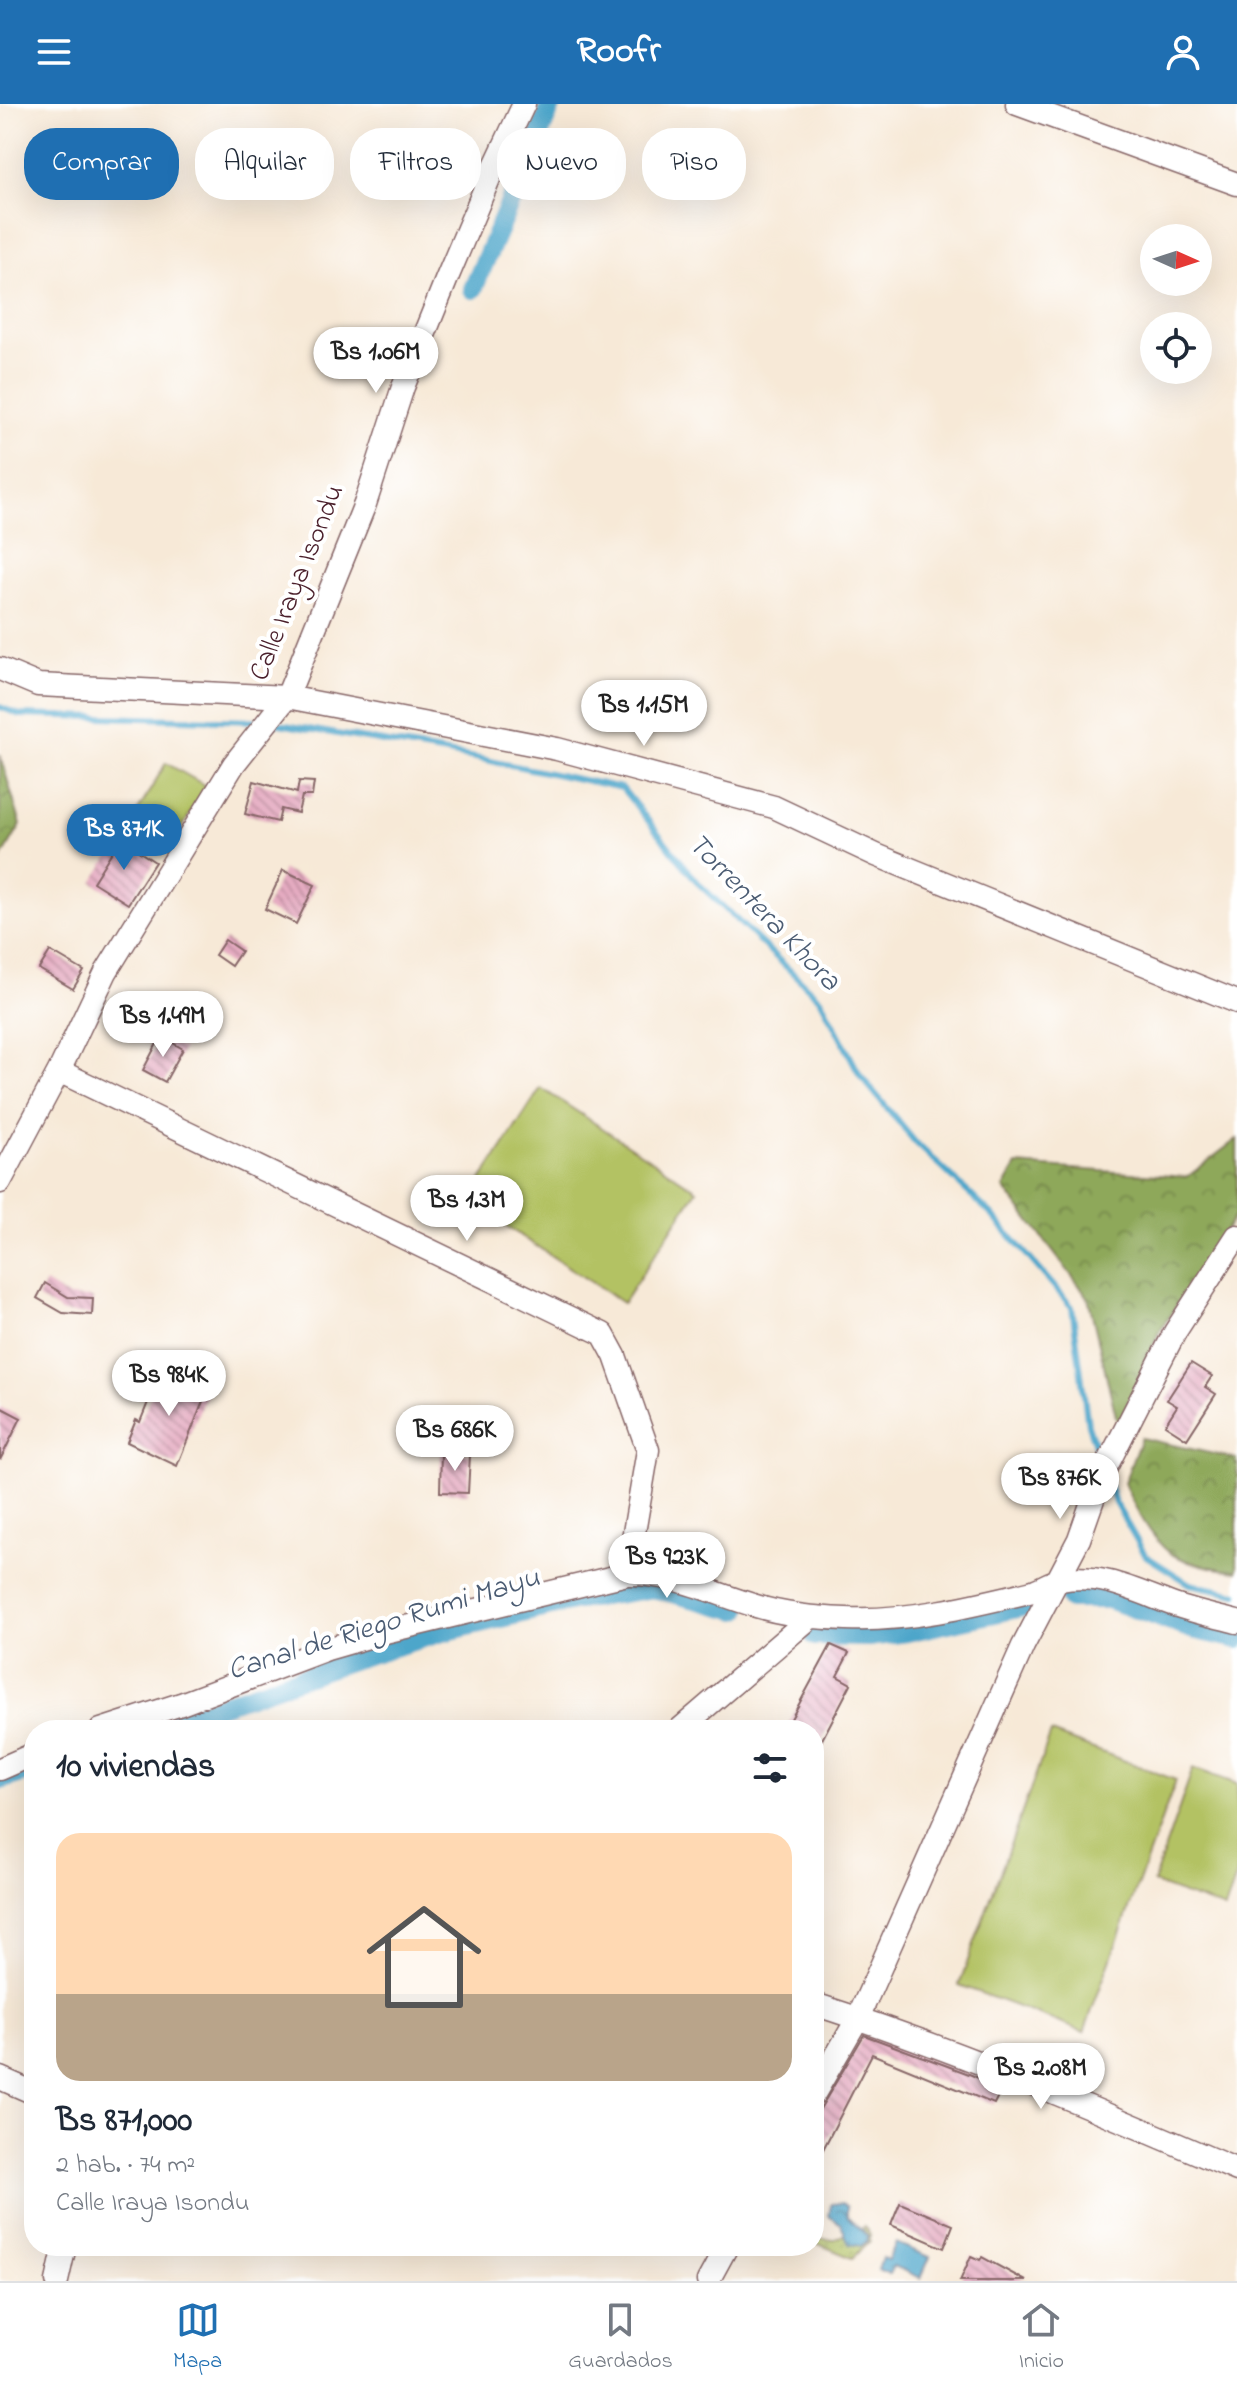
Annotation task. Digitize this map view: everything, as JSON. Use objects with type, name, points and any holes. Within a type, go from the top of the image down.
[{"type":"street","name":"Calle Iraya Isondu","points":[[0,1182],[59,1071],[106,972],[234,764],[280,705],[365,504],[414,360],[491,174],[524,104]]},
{"type":"street","points":[[1017,104],[1237,184]]},
{"type":"street","points":[[0,669],[38,685],[280,705],[557,749],[774,807],[876,855],[1237,1002]]},
{"type":"street","points":[[59,1071],[603,1334],[615,1356],[648,1450],[627,1574]]},
{"type":"street","points":[[824,2077],[858,2018],[1023,1646],[1079,1539],[1100,1479],[1175,1332],[1237,1236]]},
{"type":"street","points":[[132,1720],[327,1649],[389,1631],[627,1574],[653,1573],[677,1578],[756,1606],[811,1617],[881,1619],[1036,1590],[1059,1580],[1095,1579],[1124,1584],[1169,1603],[1237,1622]]},
{"type":"street","points":[[691,1720],[811,1617]]},
{"type":"street","points":[[0,1769],[24,1758]]},
{"type":"street","points":[[824,2007],[1073,2099],[1237,2170]]},
{"type":"street","points":[[0,2078],[24,2089]]},
{"type":"street","points":[[57,2281],[63,2256]]},
{"type":"street","points":[[708,2281],[722,2256]]},
{"type":"green space","points":[[0,755],[21,825],[0,861]]},
{"type":"green space","points":[[166,763],[206,786],[171,847],[131,823]]},
{"type":"green space","points":[[541,1088],[697,1190],[623,1303],[468,1201]]},
{"type":"green space","points":[[1237,1139],[1237,1213],[1159,1332],[1118,1425],[1088,1297],[1004,1188],[1017,1165],[1187,1177]]},
{"type":"green space","points":[[1141,1438],[1237,1459],[1237,1571],[1205,1566],[1175,1556],[1152,1534],[1124,1483]]},
{"type":"green space","points":[[1051,1733],[1176,1780],[1084,2032],[959,1985]]},
{"type":"green space","points":[[1193,1768],[1237,1784],[1237,1874],[1225,1909],[1153,1883]]},
{"type":"green space","points":[[864,2226],[870,2234],[870,2241],[852,2258],[824,2246],[824,2239],[833,2240],[846,2234],[867,2241],[868,2236],[862,2229]]},
{"type":"water","points":[[842,2203],[847,2207],[847,2216],[868,2236],[861,2246],[849,2244],[841,2224],[829,2216],[831,2204]]},
{"type":"water","points":[[896,2243],[930,2257],[921,2278],[893,2266],[889,2274],[878,2269],[882,2258],[888,2260]]},
{"type":"building","points":[[254,781],[297,793],[299,781],[314,782],[312,796],[302,796],[298,813],[281,809],[278,822],[245,814]]},
{"type":"building","points":[[120,839],[155,862],[128,904],[93,882]]},
{"type":"building","points":[[283,870],[315,885],[296,924],[265,909]]},
{"type":"building","points":[[225,940],[241,951],[231,966],[215,955]]},
{"type":"building","points":[[50,951],[84,971],[73,989],[39,969]]},
{"type":"building","points":[[161,1036],[183,1049],[165,1082],[143,1070]]},
{"type":"building","points":[[45,1283],[68,1297],[93,1298],[92,1315],[63,1313],[37,1298]]},
{"type":"building","points":[[1191,1363],[1212,1376],[1205,1387],[1216,1394],[1187,1439],[1165,1425],[1177,1406],[1167,1400]]},
{"type":"building","points":[[161,1370],[208,1389],[177,1466],[127,1442],[136,1420],[140,1422]]},
{"type":"building","points":[[0,1407],[21,1418],[0,1460]]},
{"type":"building","points":[[441,1453],[470,1454],[468,1493],[440,1492]]},
{"type":"building","points":[[831,1645],[849,1653],[837,1676],[851,1684],[824,1736],[824,1720],[790,1720]]},
{"type":"building","points":[[864,2035],[1002,2088],[994,2104],[872,2054],[824,2148],[824,2102]]},
{"type":"building","points":[[900,2203],[953,2225],[944,2248],[891,2225]]},
{"type":"building","points":[[971,2256],[980,2260],[982,2257],[1026,2281],[960,2281]]},
{"type":"waterway","points":[[473,289],[552,104]]},
{"type":"waterway","name":"Torrentera Khora","points":[[0,707],[20,715],[259,721]]},
{"type":"waterway","name":"Torrentera Khora","points":[[274,723],[481,759],[622,788],[699,884],[821,1000],[860,1075],[915,1142],[992,1215],[1072,1307],[1088,1425],[1101,1463]]},
{"type":"waterway","name":"Torrentera Khora","points":[[1108,1481],[1115,1503],[1146,1556],[1190,1584],[1237,1594]]},
{"type":"waterway","name":"Canal de Riego Rumi Mayu","points":[[177,1720],[363,1656],[443,1632],[576,1600],[653,1588],[738,1610]]},
{"type":"waterway","name":"Canal de Riego Rumi Mayu","points":[[1070,1599],[1108,1599],[1192,1629],[1237,1639]]},
{"type":"waterway","name":"Canal de Riego Rumi Mayu","points":[[815,1636],[868,1637],[907,1632],[1036,1604]]},
{"type":"waterway","name":"Canal de Riego Rumi Mayu","points":[[0,1780],[24,1772]]}]
